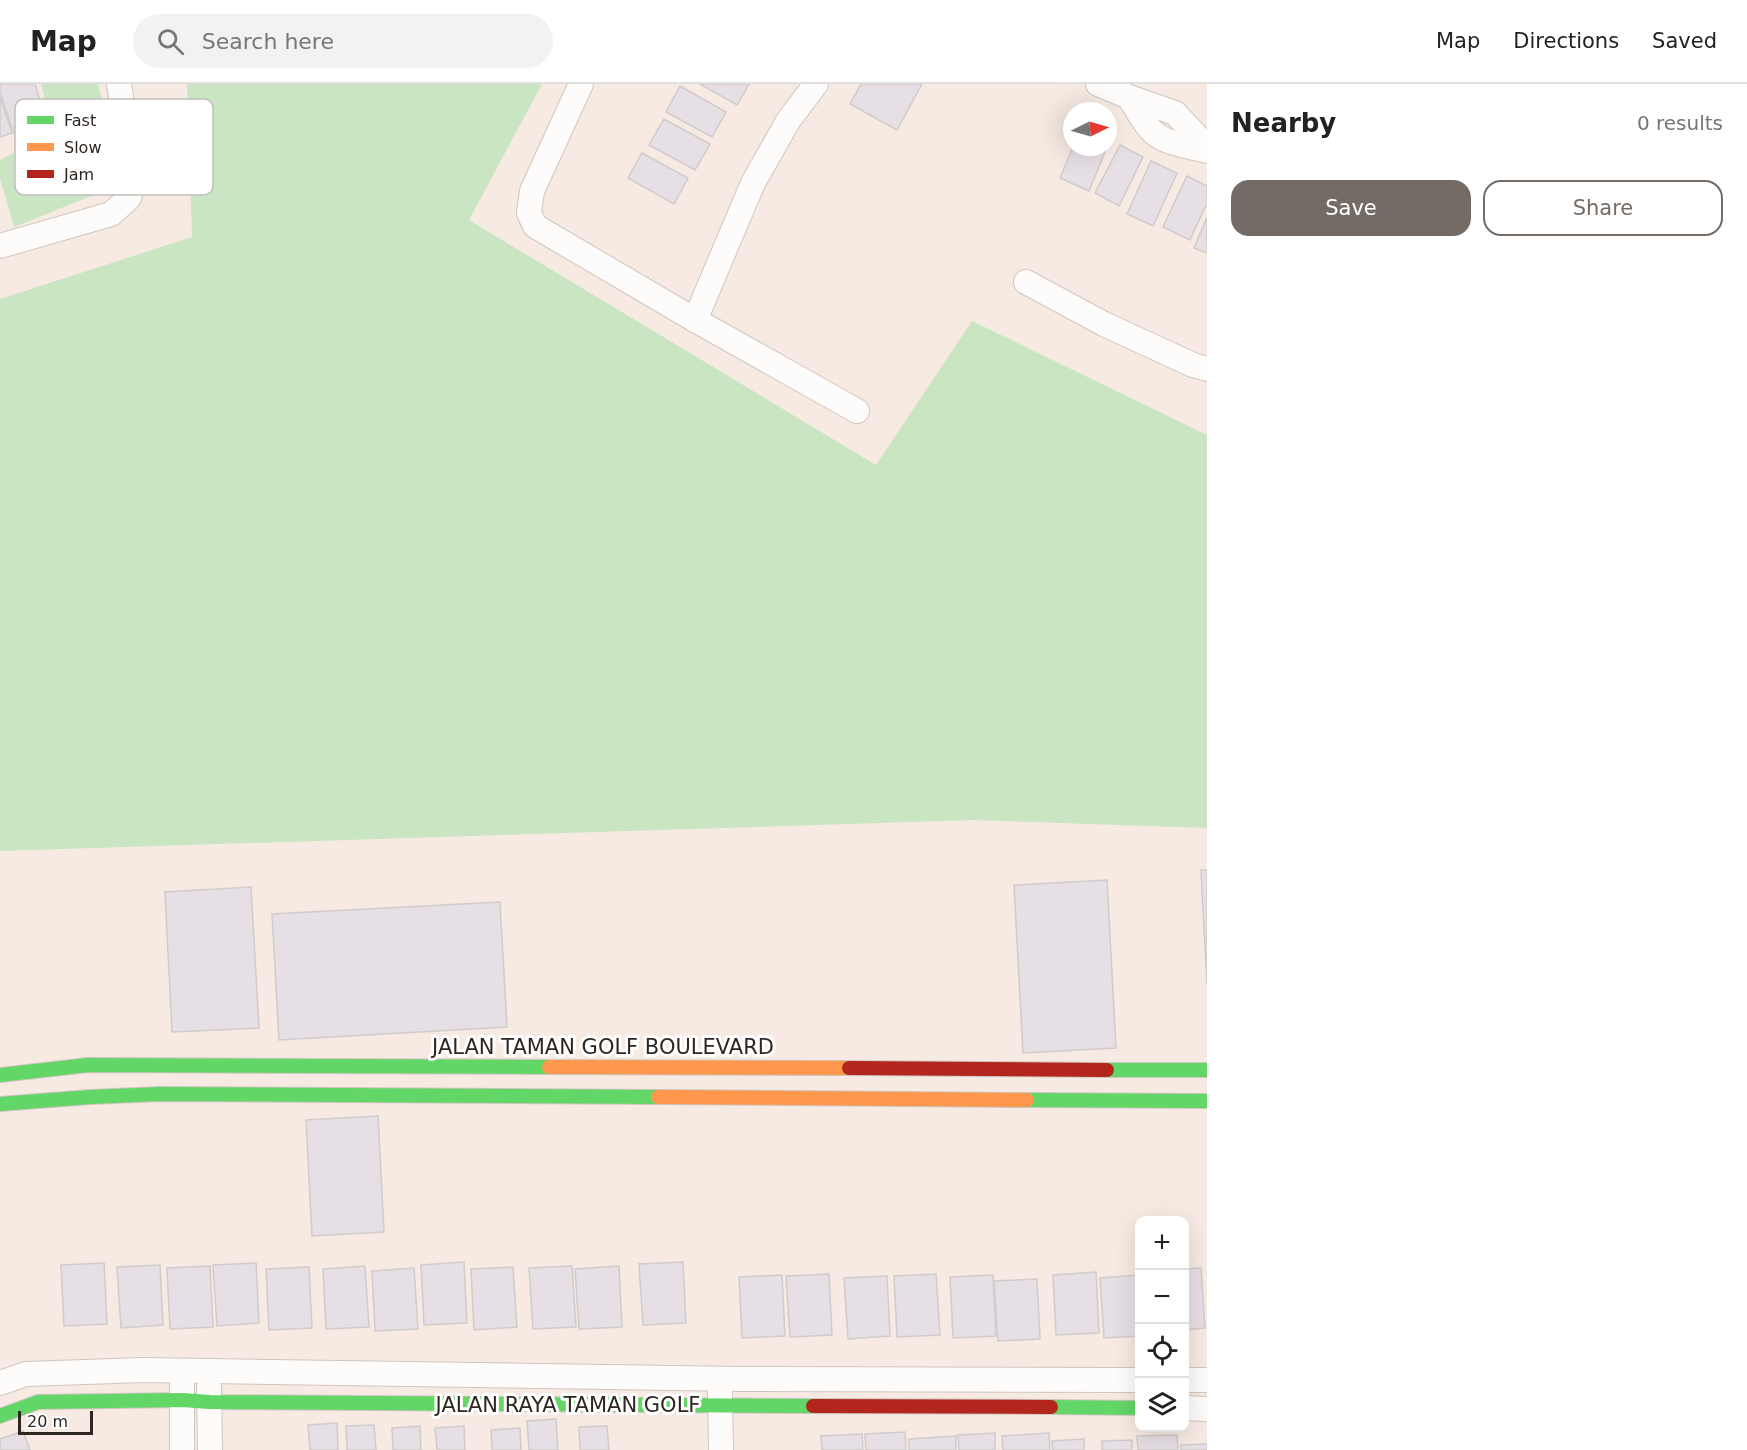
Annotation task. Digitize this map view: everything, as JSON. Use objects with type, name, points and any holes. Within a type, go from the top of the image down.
[{"type":"street","points":[[119,84],[122,99]]},
{"type":"street","points":[[581,84],[532,191],[529,213],[535,226],[857,411]]},
{"type":"street","points":[[695,320],[753,183],[788,121],[816,84]]},
{"type":"street","points":[[1098,84],[1175,113],[1207,149]]},
{"type":"street","points":[[0,246],[111,214],[130,195]]},
{"type":"street","points":[[1026,282],[1104,324],[1193,365],[1207,369]]},
{"type":"street","name":"JALAN TAMAN GOLF BOULEVARD","points":[[0,1075],[88,1065],[160,1080],[1207,1101]]},
{"type":"street","name":"JALAN TAMAN GOLF BOULEVARD","points":[[0,1104],[90,1096],[160,1080],[1207,1070]]},
{"type":"street","name":"JALAN RAYA TAMAN GOLF","points":[[0,1383],[26,1374],[144,1370],[720,1378],[1135,1380]]},
{"type":"street","points":[[209,1370],[210,1450]]},
{"type":"street","points":[[182,1371],[182,1450]]},
{"type":"street","points":[[720,1378],[721,1450]]},
{"type":"street","points":[[1189,1380],[1207,1380]]},
{"type":"street","name":"JALAN RAYA TAMAN GOLF","points":[[0,1416],[38,1402],[182,1400],[1135,1408]]},
{"type":"street","points":[[1189,1408],[1207,1408]]},
{"type":"green space","points":[[41,84],[98,84],[102,99],[45,99]]},
{"type":"green space","points":[[187,84],[542,84],[469,220],[876,465],[972,321],[1207,435],[1207,828],[974,820],[0,851],[0,299],[192,237],[191,195],[213,195],[213,99],[187,99]]},
{"type":"green space","points":[[15,152],[15,195],[93,195],[14,227],[0,178],[0,160]]},
{"type":"building","points":[[0,84],[35,84],[40,99],[15,99],[15,134],[14,134],[0,92]]},
{"type":"building","points":[[700,84],[749,84],[737,105]]},
{"type":"building","points":[[861,84],[922,84],[897,130],[850,104]]},
{"type":"building","points":[[680,86],[726,112],[712,137],[666,112]]},
{"type":"building","points":[[0,97],[12,133],[0,137]]},
{"type":"building","points":[[664,119],[710,144],[695,170],[649,145]]},
{"type":"building","points":[[1120,145],[1143,157],[1119,206],[1095,193],[1114,156],[1117,156]]},
{"type":"building","points":[[642,153],[688,178],[674,204],[628,178]]},
{"type":"building","points":[[1069,156],[1103,156],[1089,191],[1060,178]]},
{"type":"building","points":[[1151,161],[1177,173],[1153,226],[1127,214]]},
{"type":"building","points":[[1187,176],[1207,186],[1207,203],[1190,240],[1163,227]]},
{"type":"building","points":[[1207,217],[1207,253],[1194,248]]},
{"type":"building","points":[[1201,870],[1207,870],[1207,985]]},
{"type":"building","points":[[1107,880],[1116,1048],[1023,1053],[1014,885]]},
{"type":"building","points":[[251,887],[259,1028],[172,1032],[165,892]]},
{"type":"building","points":[[500,902],[507,1027],[279,1040],[272,914]]},
{"type":"building","points":[[378,1116],[384,1232],[312,1236],[306,1120]]},
{"type":"building","points":[[464,1262],[467,1323],[424,1325],[421,1265]]},
{"type":"building","points":[[683,1262],[686,1323],[643,1325],[639,1264]]},
{"type":"building","points":[[104,1263],[107,1324],[64,1326],[61,1265]]},
{"type":"building","points":[[256,1263],[259,1323],[217,1326],[213,1265]]},
{"type":"building","points":[[160,1265],[163,1325],[121,1328],[117,1267]]},
{"type":"building","points":[[210,1266],[213,1327],[170,1329],[167,1268]]},
{"type":"building","points":[[365,1266],[369,1327],[326,1329],[323,1269]]},
{"type":"building","points":[[572,1266],[576,1327],[533,1329],[529,1268]]},
{"type":"building","points":[[619,1266],[622,1327],[579,1329],[575,1269]]},
{"type":"building","points":[[309,1267],[312,1328],[269,1330],[266,1269]]},
{"type":"building","points":[[513,1267],[517,1327],[474,1330],[471,1269]]},
{"type":"building","points":[[414,1268],[418,1329],[375,1331],[372,1271]]},
{"type":"building","points":[[1201,1268],[1205,1328],[1189,1330],[1189,1269]]},
{"type":"building","points":[[1096,1272],[1099,1333],[1056,1335],[1053,1275]]},
{"type":"building","points":[[829,1274],[832,1335],[790,1337],[786,1276]]},
{"type":"building","points":[[936,1274],[940,1335],[897,1337],[894,1276]]},
{"type":"building","points":[[782,1275],[785,1336],[742,1338],[739,1277]]},
{"type":"building","points":[[993,1275],[996,1336],[953,1338],[950,1277]]},
{"type":"building","points":[[1135,1275],[1135,1336],[1104,1338],[1100,1278]]},
{"type":"building","points":[[887,1276],[890,1336],[848,1339],[844,1278]]},
{"type":"building","points":[[1037,1279],[1040,1339],[998,1341],[994,1281]]},
{"type":"building","points":[[556,1419],[558,1450],[529,1450],[527,1421]]},
{"type":"building","points":[[337,1423],[338,1450],[310,1450],[308,1425]]},
{"type":"building","points":[[374,1425],[376,1450],[347,1450],[346,1426]]},
{"type":"building","points":[[420,1426],[421,1450],[393,1450],[392,1428]]},
{"type":"building","points":[[464,1426],[465,1450],[437,1450],[435,1428]]},
{"type":"building","points":[[607,1426],[609,1450],[580,1450],[579,1427]]},
{"type":"building","points":[[520,1428],[521,1450],[492,1450],[491,1430]]},
{"type":"building","points":[[23,1431],[30,1450],[0,1450],[0,1439]]},
{"type":"building","points":[[905,1432],[906,1450],[866,1450],[865,1434]]},
{"type":"building","points":[[995,1433],[995,1450],[959,1450],[958,1435]]},
{"type":"building","points":[[1049,1433],[1050,1450],[1003,1450],[1002,1436]]},
{"type":"building","points":[[862,1434],[863,1450],[822,1450],[821,1436]]},
{"type":"building","points":[[1177,1435],[1178,1450],[1138,1450],[1137,1436]]},
{"type":"building","points":[[956,1436],[956,1450],[909,1450],[909,1439]]},
{"type":"building","points":[[1084,1439],[1084,1450],[1053,1450],[1052,1441]]},
{"type":"building","points":[[1132,1440],[1132,1450],[1102,1450],[1102,1441]]},
{"type":"building","points":[[1207,1444],[1207,1450],[1181,1450],[1181,1445]]},
{"type":"traffic: fast","points":[[0,1075],[88,1065],[549,1067]]},
{"type":"traffic: fast","points":[[1107,1070],[1207,1070]]},
{"type":"traffic: fast","points":[[0,1104],[160,1094],[658,1097]]},
{"type":"traffic: fast","points":[[1027,1100],[1207,1101]]},
{"type":"traffic: fast","points":[[0,1416],[38,1402],[182,1400],[813,1406]]},
{"type":"traffic: fast","points":[[1051,1407],[1135,1408]]},
{"type":"traffic: slow","points":[[549,1067],[849,1068]]},
{"type":"traffic: slow","points":[[658,1097],[1027,1100]]},
{"type":"traffic: jam","points":[[849,1068],[1107,1070]]},
{"type":"traffic: jam","points":[[813,1406],[1051,1407]]}]
